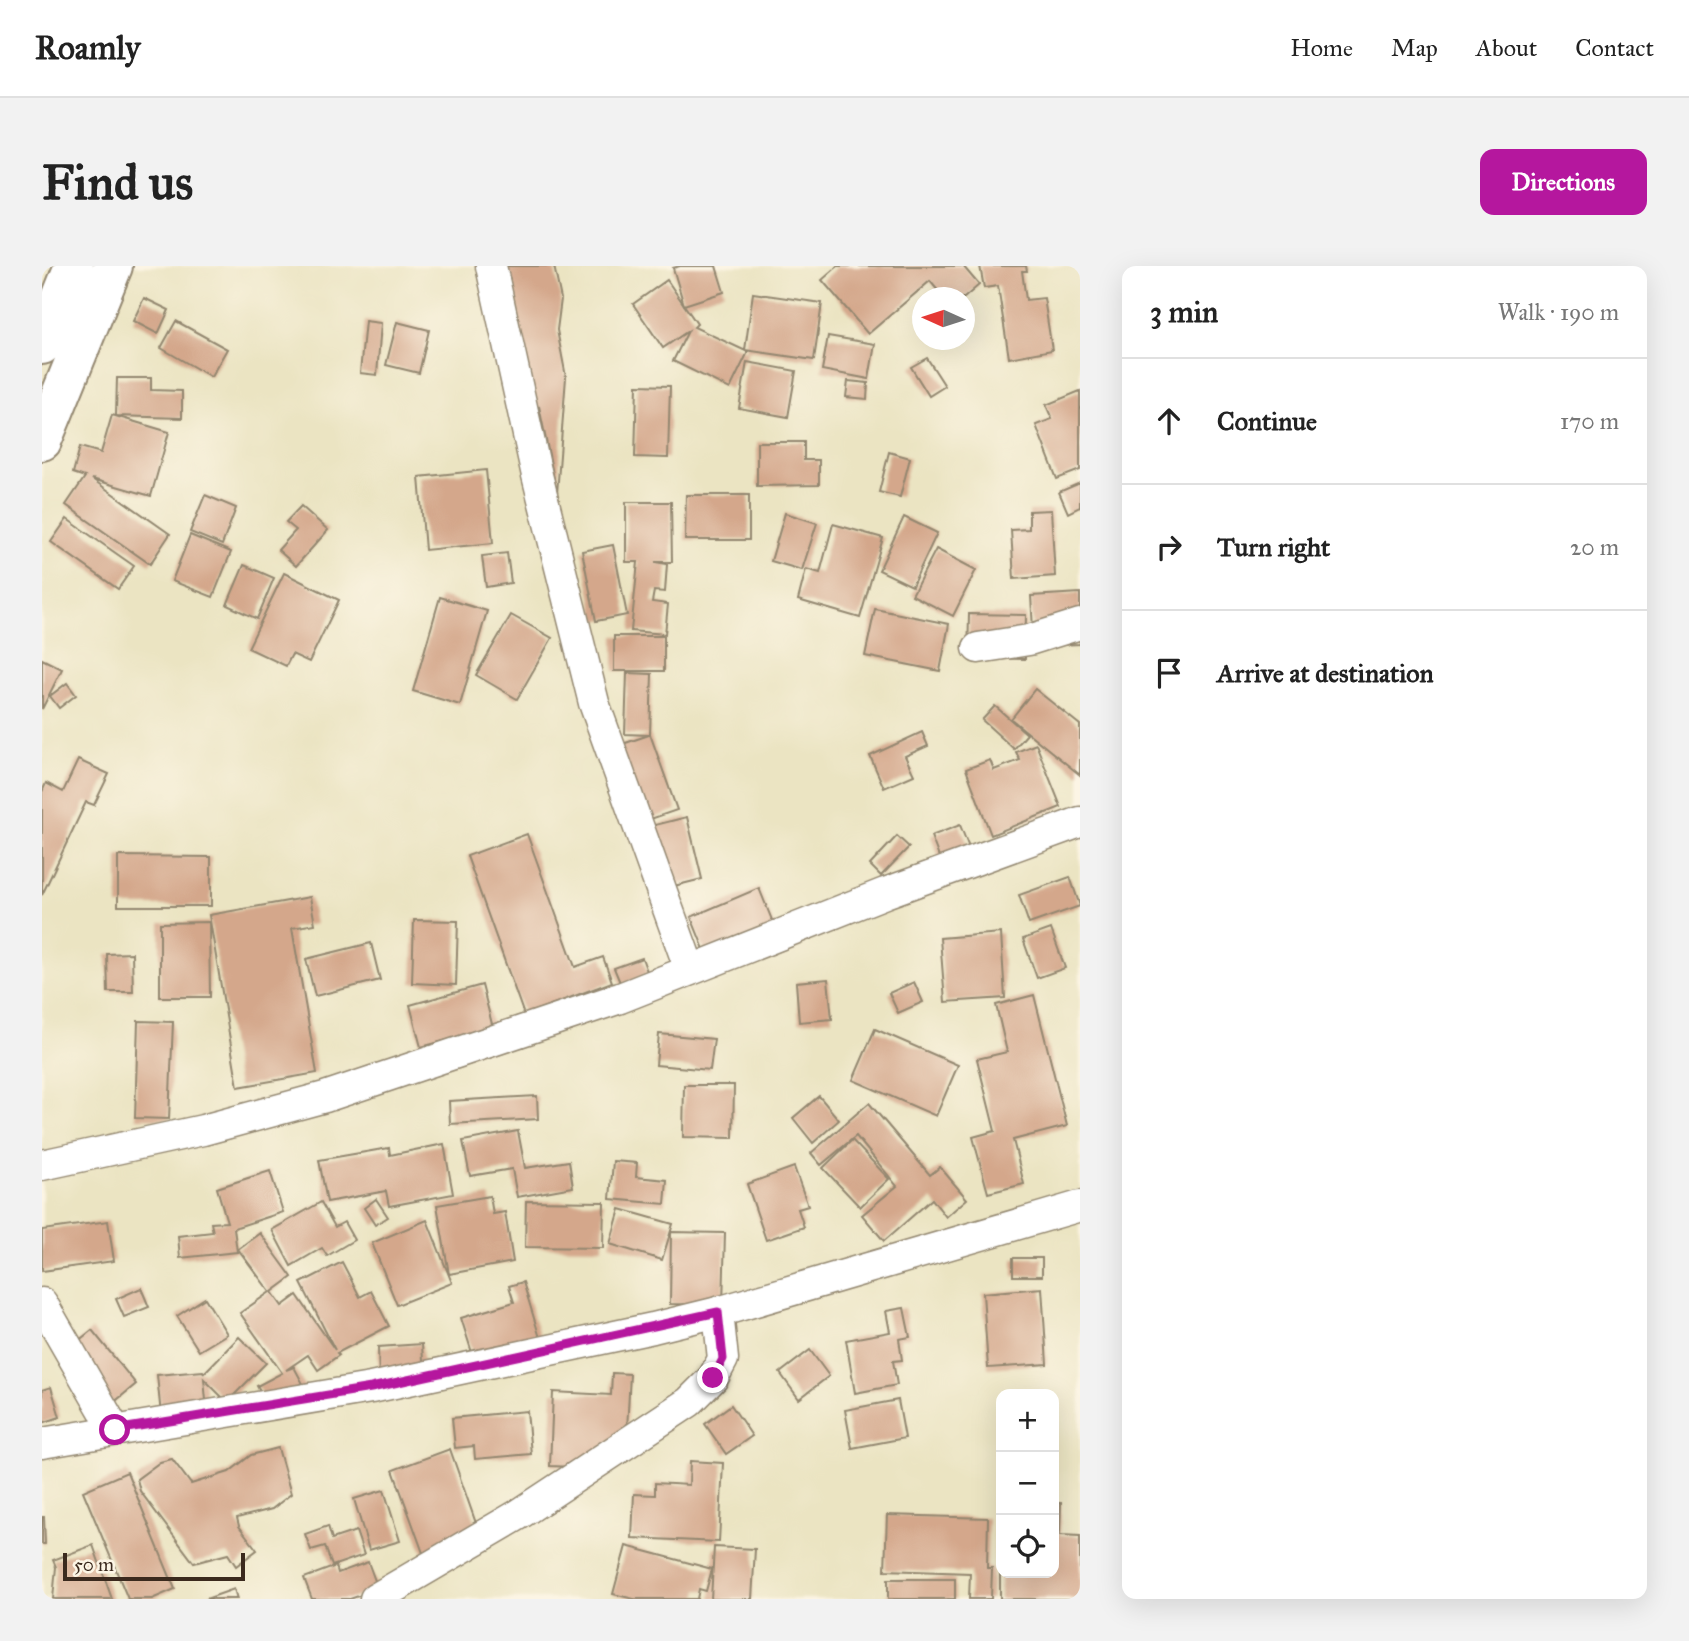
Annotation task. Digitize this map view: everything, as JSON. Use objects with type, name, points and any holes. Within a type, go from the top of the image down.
[{"type":"highway","points":[[42,345],[74,266]]},
{"type":"highway","points":[[42,441],[113,266]]},
{"type":"street","points":[[491,266],[536,471],[594,703],[690,970]]},
{"type":"street","points":[[978,648],[1029,640],[1080,624]]},
{"type":"street","points":[[42,1165],[204,1130],[325,1097],[620,998],[885,893],[1080,822]]},
{"type":"street","points":[[42,1443],[371,1388],[718,1312],[1080,1206]]},
{"type":"street","points":[[42,1303],[115,1430]]},
{"type":"street","points":[[375,1599],[519,1515],[689,1402],[713,1378],[723,1359],[718,1312]]},
{"type":"building","points":[[498,266],[554,266],[561,299],[557,330],[566,377],[557,494],[539,406],[534,473]]},
{"type":"building","points":[[716,266],[724,292],[684,305],[673,268]]},
{"type":"building","points":[[838,266],[963,266],[979,285],[975,288],[935,287],[930,281],[923,287],[912,287],[912,296],[868,334],[822,280]]},
{"type":"building","points":[[980,266],[1026,266],[1027,271],[1022,271],[1026,300],[1044,298],[1052,350],[1009,358],[998,286],[984,288]]},
{"type":"building","points":[[667,280],[697,324],[694,327],[748,352],[730,389],[673,361],[688,331],[663,348],[633,304]]},
{"type":"building","points":[[753,293],[822,303],[814,360],[745,350]]},
{"type":"building","points":[[144,298],[169,310],[158,334],[133,321]]},
{"type":"building","points":[[176,321],[227,349],[211,377],[161,348]]},
{"type":"building","points":[[365,321],[381,323],[377,375],[360,373]]},
{"type":"building","points":[[397,322],[429,330],[419,373],[386,365]]},
{"type":"building","points":[[828,336],[875,344],[869,379],[822,370]]},
{"type":"building","points":[[927,358],[945,386],[929,396],[911,367]]},
{"type":"building","points":[[747,362],[796,371],[788,417],[739,408]]},
{"type":"building","points":[[117,378],[151,378],[151,390],[182,391],[182,418],[116,416]]},
{"type":"building","points":[[848,381],[868,383],[867,399],[846,397]]},
{"type":"building","points":[[637,385],[670,386],[668,458],[635,457]]},
{"type":"building","points":[[1080,391],[1080,470],[1057,479],[1036,425],[1052,419],[1046,405]]},
{"type":"building","points":[[112,415],[169,432],[151,496],[92,479],[170,534],[150,564],[66,505],[85,477],[73,473],[80,447],[101,453]]},
{"type":"building","points":[[757,442],[804,442],[804,460],[819,460],[819,485],[757,486]]},
{"type":"building","points":[[889,452],[910,458],[900,497],[879,492]]},
{"type":"building","points":[[486,470],[493,543],[425,550],[419,477]]},
{"type":"building","points":[[1080,483],[1080,507],[1068,513],[1059,492]]},
{"type":"building","points":[[205,495],[236,508],[222,545],[190,532]]},
{"type":"building","points":[[686,495],[749,495],[749,540],[685,540]]},
{"type":"building","points":[[626,502],[671,502],[672,562],[655,562],[667,564],[665,592],[654,591],[652,602],[668,604],[665,634],[631,631],[638,562],[626,562]]},
{"type":"building","points":[[301,506],[328,530],[296,566],[278,550],[296,530],[286,522]]},
{"type":"building","points":[[1051,510],[1055,576],[1014,579],[1011,530],[1029,529],[1029,511]]},
{"type":"building","points":[[785,513],[817,523],[802,570],[771,561]]},
{"type":"building","points":[[904,517],[937,533],[912,586],[879,570]]},
{"type":"building","points":[[67,519],[134,566],[118,589],[51,542]]},
{"type":"building","points":[[833,524],[883,538],[860,618],[798,600],[806,569],[820,573]]},
{"type":"building","points":[[190,535],[231,552],[213,597],[172,581]]},
{"type":"building","points":[[613,545],[627,615],[596,621],[582,551]]},
{"type":"building","points":[[936,549],[976,570],[953,616],[912,595]]},
{"type":"building","points":[[507,553],[511,583],[486,587],[482,556]]},
{"type":"building","points":[[244,565],[274,578],[257,619],[227,605]]},
{"type":"building","points":[[284,573],[339,600],[309,662],[292,654],[286,666],[248,648]]},
{"type":"building","points":[[1080,593],[1080,644],[1034,646],[1031,596]]},
{"type":"building","points":[[440,597],[487,611],[460,705],[413,691]]},
{"type":"building","points":[[875,609],[949,624],[940,671],[865,656]]},
{"type":"building","points":[[969,614],[1026,615],[1025,659],[968,658]]},
{"type":"building","points":[[511,615],[552,638],[517,699],[476,675]]},
{"type":"building","points":[[614,636],[664,636],[664,671],[614,671]]},
{"type":"building","points":[[42,659],[62,669],[42,709]]},
{"type":"building","points":[[627,673],[652,674],[650,734],[677,810],[639,823],[614,747],[649,735],[625,734]]},
{"type":"building","points":[[67,683],[76,695],[59,708],[50,696]]},
{"type":"building","points":[[1035,689],[1080,725],[1080,775],[1011,719]]},
{"type":"building","points":[[995,706],[1027,734],[1014,749],[982,720]]},
{"type":"building","points":[[922,732],[928,746],[905,756],[914,775],[884,788],[870,756]]},
{"type":"building","points":[[1036,744],[1061,807],[991,835],[966,769],[990,760],[994,770],[1020,760],[1016,752]]},
{"type":"building","points":[[78,760],[109,774],[94,805],[86,802],[42,895],[42,792],[46,783],[63,792]]},
{"type":"building","points":[[687,817],[702,879],[662,889],[647,827]]},
{"type":"building","points":[[960,825],[971,853],[942,865],[931,836]]},
{"type":"building","points":[[527,834],[575,967],[603,957],[612,982],[524,1015],[467,856]]},
{"type":"building","points":[[897,836],[909,847],[881,876],[870,865]]},
{"type":"building","points":[[118,856],[211,857],[211,906],[118,906]]},
{"type":"building","points":[[1070,877],[1080,906],[1029,924],[1019,895]]},
{"type":"building","points":[[759,888],[778,935],[710,964],[691,917]]},
{"type":"building","points":[[310,897],[315,924],[292,928],[317,1073],[238,1087],[209,915]]},
{"type":"building","points":[[414,920],[458,921],[456,985],[412,983]]},
{"type":"building","points":[[209,922],[210,997],[160,997],[160,923]]},
{"type":"building","points":[[1051,929],[1065,968],[1037,978],[1023,939]]},
{"type":"building","points":[[1001,933],[1005,998],[945,1002],[940,938]]},
{"type":"building","points":[[371,943],[380,980],[315,996],[306,959]]},
{"type":"building","points":[[132,953],[133,992],[108,992],[107,954]]},
{"type":"building","points":[[642,958],[648,974],[621,985],[614,968]]},
{"type":"building","points":[[828,979],[832,1019],[799,1022],[796,982]]},
{"type":"building","points":[[914,982],[923,1002],[898,1013],[889,993]]},
{"type":"building","points":[[482,985],[493,1028],[421,1047],[410,1005]]},
{"type":"building","points":[[1034,995],[1067,1126],[1013,1140],[1024,1184],[988,1193],[973,1137],[995,1131],[977,1059],[1007,1052],[996,1005]]},
{"type":"building","points":[[138,1021],[173,1022],[169,1119],[135,1118]]},
{"type":"building","points":[[875,1029],[958,1065],[936,1116],[853,1080]]},
{"type":"building","points":[[659,1034],[714,1039],[710,1070],[656,1065]]},
{"type":"building","points":[[684,1085],[734,1085],[733,1138],[683,1137]]},
{"type":"building","points":[[537,1096],[538,1119],[450,1124],[449,1101]]},
{"type":"building","points":[[819,1096],[839,1120],[813,1143],[793,1118]]},
{"type":"building","points":[[869,1103],[930,1175],[940,1167],[967,1199],[946,1217],[932,1199],[884,1241],[862,1215],[897,1186],[856,1136],[821,1165],[811,1153]]},
{"type":"building","points":[[518,1131],[525,1168],[569,1161],[573,1187],[517,1197],[512,1169],[470,1176],[463,1141]]},
{"type":"building","points":[[852,1140],[889,1179],[860,1207],[823,1168]]},
{"type":"building","points":[[444,1144],[453,1194],[389,1206],[386,1191],[327,1202],[319,1160],[389,1148],[390,1155]]},
{"type":"building","points":[[613,1161],[637,1163],[636,1177],[667,1180],[665,1204],[610,1199]]},
{"type":"building","points":[[794,1167],[808,1206],[798,1209],[804,1227],[766,1240],[747,1184]]},
{"type":"building","points":[[270,1171],[283,1212],[234,1228],[237,1252],[180,1258],[178,1236],[213,1232],[211,1223],[227,1222],[217,1188]]},
{"type":"building","points":[[490,1196],[493,1214],[505,1212],[513,1262],[449,1274],[437,1205]]},
{"type":"building","points":[[376,1199],[388,1217],[375,1225],[364,1208]]},
{"type":"building","points":[[526,1201],[604,1202],[603,1248],[525,1247]]},
{"type":"building","points":[[321,1202],[335,1227],[344,1222],[354,1240],[327,1256],[322,1248],[291,1266],[272,1230]]},
{"type":"building","points":[[620,1209],[673,1224],[662,1260],[610,1244]]},
{"type":"building","points":[[427,1220],[452,1283],[397,1305],[372,1243]]},
{"type":"building","points":[[108,1221],[114,1261],[42,1271],[42,1230]]},
{"type":"building","points":[[671,1232],[725,1233],[723,1305],[670,1304]]},
{"type":"building","points":[[260,1233],[292,1277],[272,1292],[282,1306],[297,1295],[335,1350],[301,1283],[342,1262],[360,1297],[371,1291],[389,1326],[337,1353],[339,1355],[318,1370],[308,1355],[286,1370],[294,1367],[308,1393],[271,1413],[257,1386],[282,1373],[240,1313],[270,1292],[238,1249]]},
{"type":"building","points":[[1013,1258],[1042,1258],[1042,1276],[1013,1276]]},
{"type":"building","points":[[523,1282],[540,1338],[474,1359],[461,1318],[514,1302],[509,1286]]},
{"type":"building","points":[[141,1288],[149,1307],[124,1317],[116,1299]]},
{"type":"building","points":[[1042,1288],[1047,1364],[988,1368],[983,1293]]},
{"type":"building","points":[[205,1298],[227,1334],[199,1351],[177,1316]]},
{"type":"building","points":[[904,1308],[910,1337],[899,1339],[902,1360],[893,1361],[897,1385],[855,1393],[846,1340],[890,1332],[886,1311]]},
{"type":"building","points":[[92,1330],[136,1384],[112,1404],[67,1350]]},
{"type":"building","points":[[239,1337],[266,1363],[227,1402],[204,1379],[207,1411],[161,1415],[157,1375],[204,1373]]},
{"type":"building","points":[[422,1344],[424,1377],[379,1380],[378,1347]]},
{"type":"building","points":[[810,1350],[829,1376],[799,1399],[780,1373]]},
{"type":"building","points":[[612,1373],[630,1374],[626,1448],[599,1468],[550,1466],[553,1392],[611,1395]]},
{"type":"building","points":[[51,1387],[60,1417],[42,1423],[42,1390]]},
{"type":"building","points":[[898,1400],[905,1438],[852,1448],[845,1410]]},
{"type":"building","points":[[731,1405],[752,1436],[726,1454],[705,1424]]},
{"type":"building","points":[[527,1411],[531,1454],[475,1459],[474,1446],[455,1448],[452,1418]]},
{"type":"building","points":[[278,1448],[291,1494],[272,1509],[237,1518],[239,1526],[257,1550],[236,1566],[228,1554],[194,1563],[140,1491],[137,1479],[160,1462],[172,1459],[191,1484],[229,1472],[251,1455]]},
{"type":"building","points":[[450,1449],[479,1532],[423,1553],[393,1470]]},
{"type":"building","points":[[690,1461],[723,1463],[719,1542],[632,1538],[634,1494],[655,1495],[655,1483],[689,1485]]},
{"type":"building","points":[[127,1472],[175,1589],[152,1599],[128,1599],[83,1491]]},
{"type":"building","points":[[384,1490],[400,1541],[369,1550],[354,1499]]},
{"type":"building","points":[[1059,1503],[1061,1503],[1060,1535],[1080,1536],[1080,1599],[1000,1599],[1000,1578],[1059,1578]]},
{"type":"building","points":[[887,1515],[988,1518],[987,1568],[992,1568],[991,1599],[969,1599],[970,1573],[885,1570]]},
{"type":"building","points":[[44,1517],[45,1544],[42,1544]]},
{"type":"building","points":[[328,1526],[332,1539],[356,1531],[364,1555],[332,1566],[325,1546],[311,1550],[305,1534]]},
{"type":"building","points":[[93,1545],[112,1599],[53,1599],[56,1567],[53,1560]]},
{"type":"building","points":[[626,1546],[712,1569],[706,1591],[699,1589],[697,1599],[634,1599],[613,1594]]},
{"type":"building","points":[[714,1547],[755,1549],[752,1599],[711,1599]]},
{"type":"building","points":[[368,1562],[378,1589],[350,1599],[312,1599],[304,1578],[336,1566],[338,1573]]},
{"type":"building","points":[[888,1579],[955,1579],[955,1599],[888,1599]]},
{"type":"building","points":[[234,1589],[237,1599],[206,1599]]},
{"type":"route","points":[[115,1430],[371,1388],[718,1312],[723,1359],[713,1378]]}]
